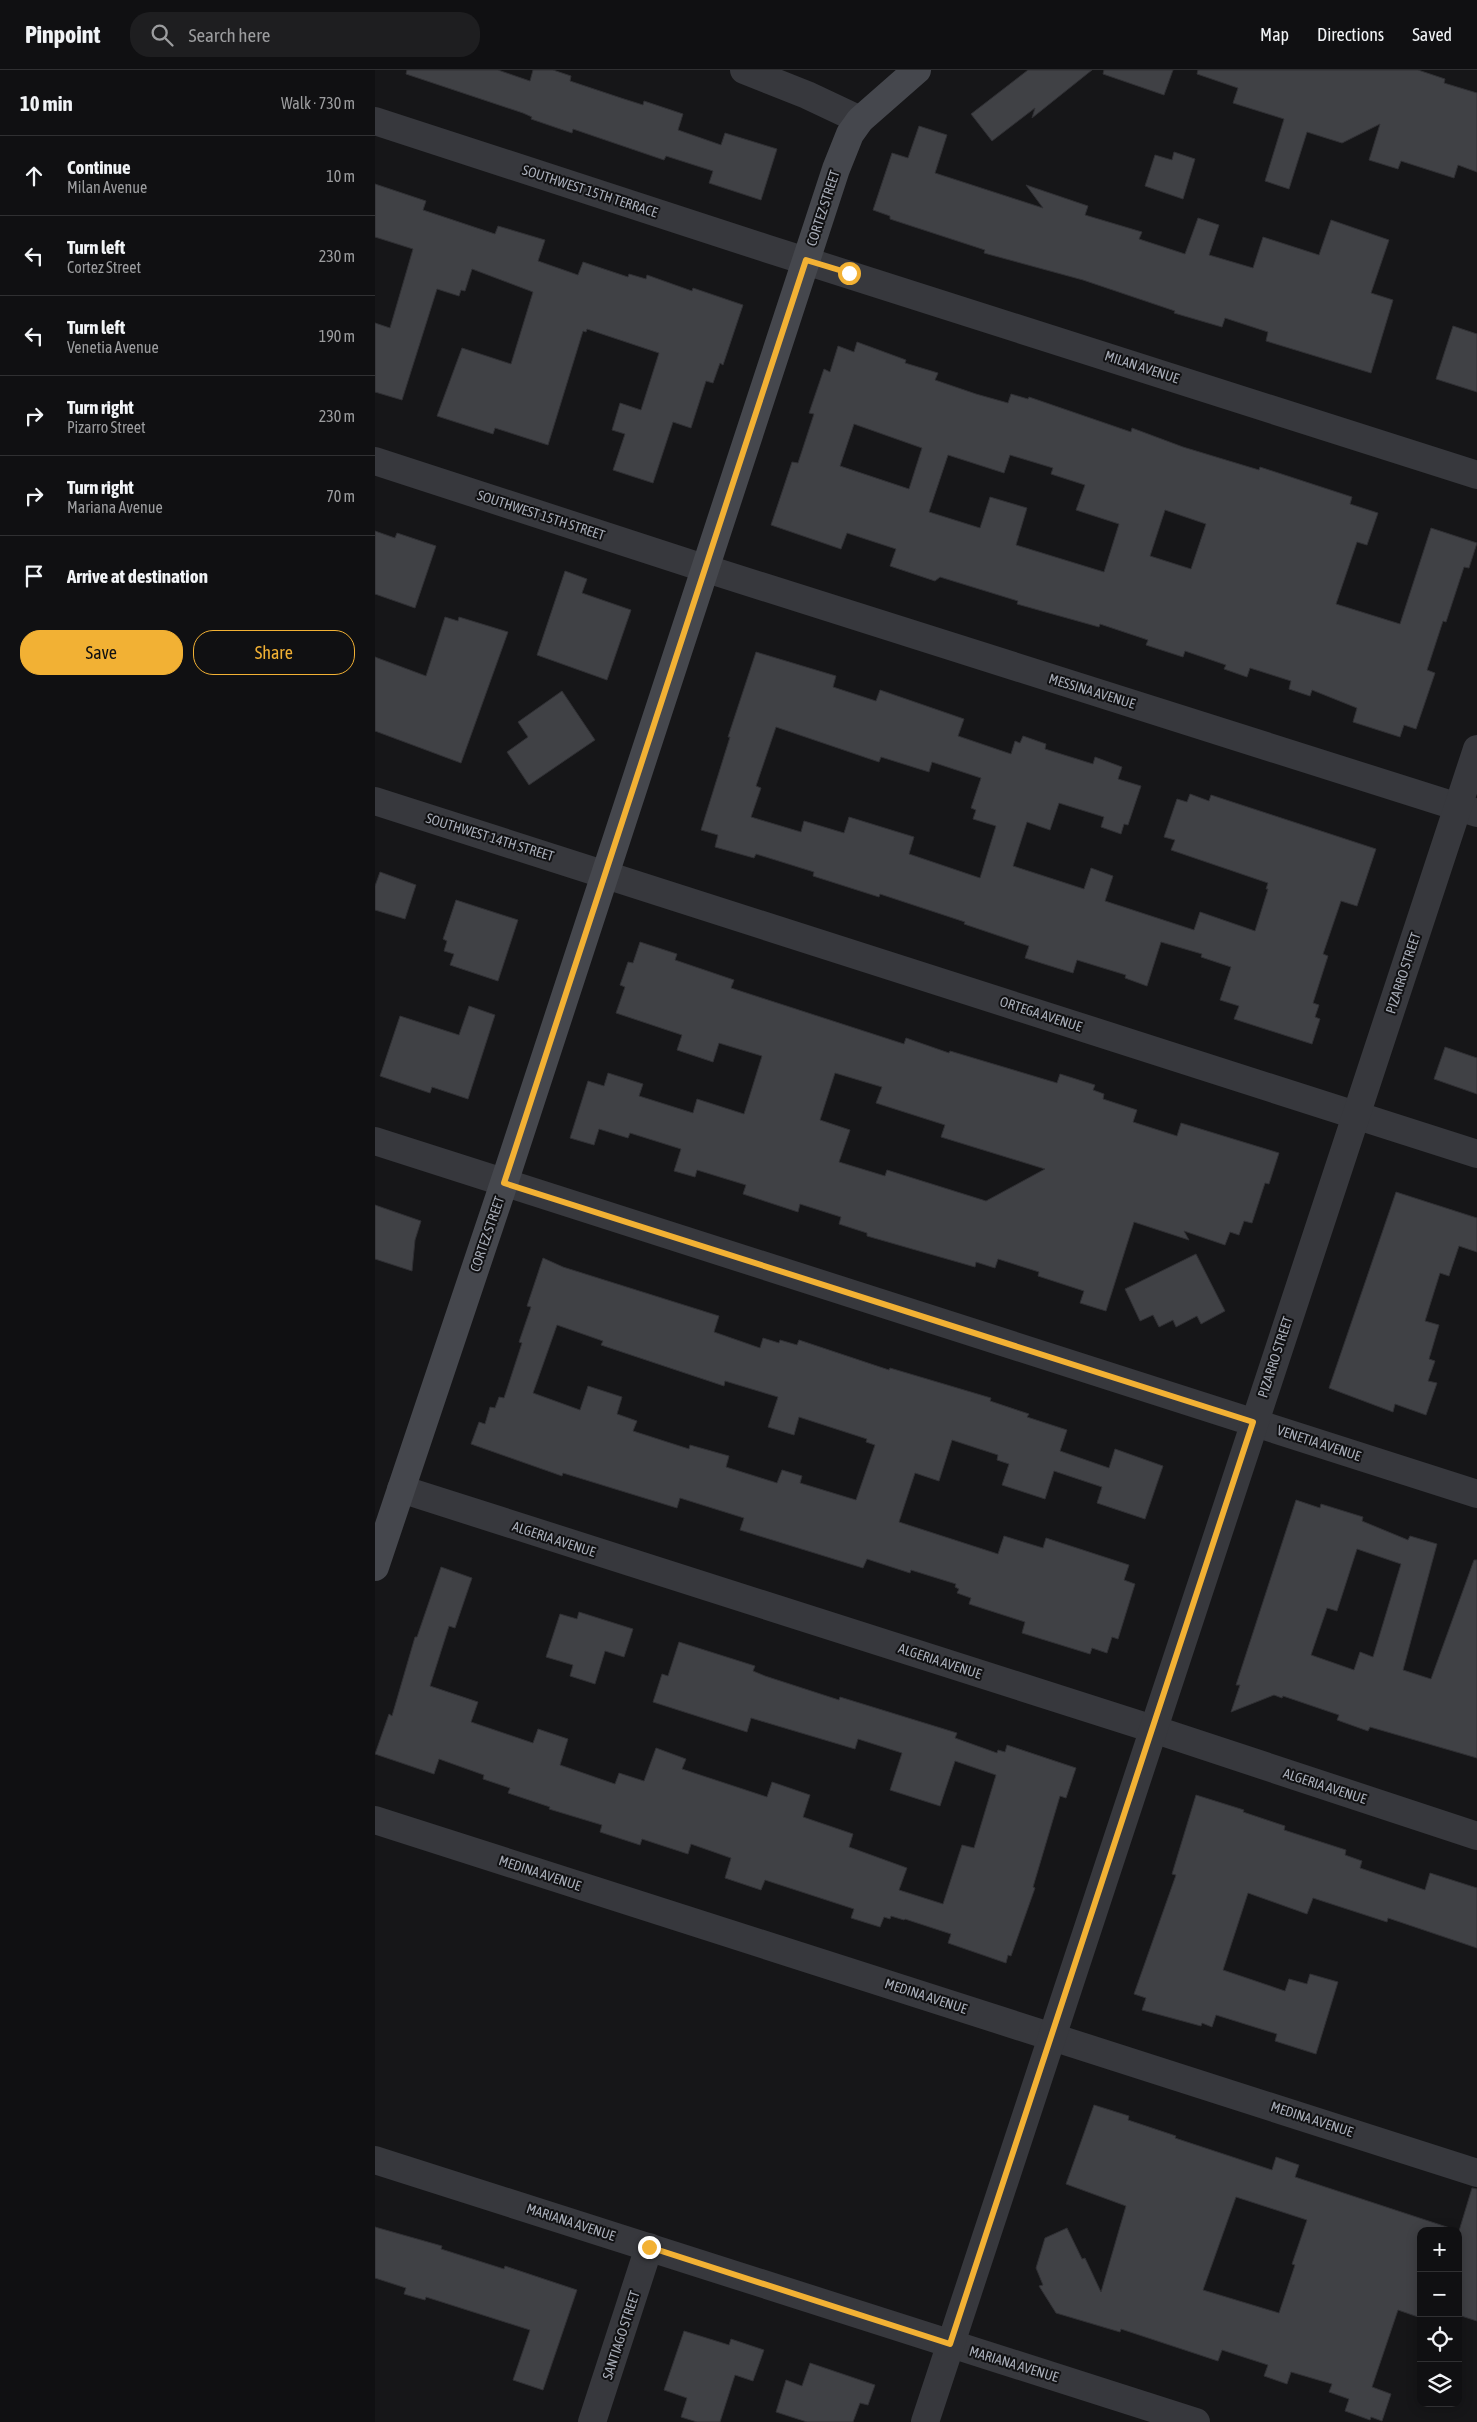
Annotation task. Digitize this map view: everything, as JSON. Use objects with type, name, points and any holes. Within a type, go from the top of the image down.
[{"type":"street","points":[[744,70],[807,95],[861,120]]},
{"type":"street","name":"CORTEZ STREET","points":[[375,1567],[381,1531],[401,1489],[504,1183],[707,569],[841,153],[850,134],[861,120],[917,70]]},
{"type":"street","name":"SOUTHWEST 15TH TERRACE","points":[[375,121],[806,260]]},
{"type":"street","name":"MILAN AVENUE","points":[[806,260],[1477,474]]},
{"type":"street","name":"SOUTHWEST 15TH STREET","points":[[375,461],[707,569]]},
{"type":"street","name":"MESSINA AVENUE","points":[[707,569],[1468,810]]},
{"type":"street","name":"PIZARRO STREET","points":[[925,2422],[1253,1422],[1356,1115],[1468,810],[1477,750]]},
{"type":"street","name":"SOUTHWEST 14TH STREET","points":[[375,801],[605,874]]},
{"type":"street","name":"ORTEGA AVENUE","points":[[605,874],[1477,1154]]},
{"type":"street","name":"VENETIA AVENUE","points":[[375,1141],[1477,1494]]},
{"type":"street","name":"ALGERIA AVENUE","points":[[401,1489],[1153,1729],[1477,1836]]},
{"type":"street","name":"MEDINA AVENUE","points":[[375,1820],[1477,2173]]},
{"type":"street","name":"MARIANA AVENUE","points":[[375,2160],[1196,2422]]},
{"type":"street","name":"SANTIAGO STREET","points":[[592,2422],[649,2247]]},
{"type":"building","points":[[407,70],[498,70],[530,81],[533,70],[553,70],[571,76],[570,81],[643,105],[644,101],[683,114],[678,130],[721,145],[725,133],[777,149],[761,200],[709,183],[713,171],[666,156],[664,160],[573,129],[572,133],[531,119],[532,117],[523,113],[406,74]]},
{"type":"building","points":[[1028,70],[1092,70],[1032,118],[1035,108],[992,141],[971,114]]},
{"type":"building","points":[[1104,70],[1173,70],[1164,95],[1103,74]]},
{"type":"building","points":[[1198,70],[1418,70],[1445,79],[1444,83],[1477,93],[1477,172],[1458,165],[1454,178],[1401,161],[1398,169],[1369,160],[1380,124],[1342,143],[1307,132],[1289,189],[1265,181],[1284,119],[1233,103],[1238,88],[1197,74]]},
{"type":"building","points":[[919,126],[947,135],[935,173],[1043,208],[1026,185],[1088,206],[1085,215],[1142,232],[1139,239],[1185,254],[1198,218],[1219,225],[1209,255],[1253,268],[1263,237],[1319,255],[1331,220],[1389,240],[1371,293],[1393,300],[1371,373],[1266,341],[1268,332],[1225,318],[1222,327],[1174,313],[1175,311],[1083,280],[984,253],[985,250],[890,219],[890,216],[873,210],[892,153],[908,158]]},
{"type":"building","points":[[1174,152],[1195,159],[1183,199],[1145,186],[1155,155],[1172,160]]},
{"type":"building","points":[[375,184],[426,201],[423,210],[495,234],[498,226],[545,240],[538,261],[578,275],[583,262],[628,277],[629,274],[646,279],[647,275],[692,291],[693,288],[743,305],[723,365],[720,363],[713,383],[706,381],[691,428],[673,422],[653,483],[613,470],[625,434],[612,430],[620,403],[641,410],[659,353],[587,329],[586,332],[583,331],[548,445],[495,428],[493,434],[437,416],[462,348],[511,364],[533,292],[472,269],[465,291],[461,290],[459,296],[437,289],[402,400],[375,392],[375,323],[390,328],[413,249],[375,237]]},
{"type":"building","points":[[1453,326],[1477,334],[1477,392],[1436,379]]},
{"type":"building","points":[[857,342],[906,360],[905,363],[938,373],[935,380],[976,394],[1008,403],[1011,394],[1028,399],[1029,397],[1131,432],[1132,428],[1183,447],[1259,470],[1260,467],[1352,497],[1350,504],[1378,513],[1367,545],[1357,542],[1336,604],[1400,624],[1431,528],[1477,543],[1469,568],[1464,567],[1446,622],[1443,621],[1427,670],[1435,673],[1416,729],[1404,725],[1400,737],[1353,722],[1357,708],[1312,690],[1310,696],[1289,689],[1291,681],[1250,668],[1247,677],[1224,669],[1226,665],[1185,651],[1183,657],[1146,645],[1148,640],[1100,624],[1099,627],[1017,604],[1018,601],[940,577],[935,581],[890,566],[896,549],[847,533],[841,549],[771,525],[792,462],[798,463],[814,414],[809,413],[824,369],[830,372],[838,346],[854,352]],"holes":[[[854,424],[922,448],[909,489],[840,466]],[[948,455],[1004,473],[1010,455],[1053,468],[1051,474],[1085,485],[1076,510],[1119,524],[1104,572],[1016,545],[1027,508],[990,497],[980,528],[929,512]],[[1165,510],[1206,524],[1191,569],[1150,556]]]},
{"type":"building","points":[[375,531],[395,538],[397,533],[436,546],[415,608],[375,594]]},
{"type":"building","points":[[565,571],[587,579],[582,593],[631,610],[607,680],[537,655]]},
{"type":"building","points":[[445,617],[458,621],[459,617],[508,632],[461,763],[375,731],[375,657],[426,676]]},
{"type":"building","points":[[756,652],[836,676],[833,687],[876,701],[880,690],[964,719],[958,736],[1011,754],[1015,741],[1020,743],[1023,736],[1046,744],[1045,749],[1093,764],[1095,757],[1122,767],[1118,779],[1141,786],[1128,825],[1124,824],[1121,834],[1101,827],[1104,817],[1059,803],[1050,830],[1027,822],[1013,866],[1084,889],[1091,868],[1113,876],[1105,901],[1194,930],[1200,912],[1255,931],[1268,889],[1266,889],[1268,883],[1171,850],[1175,840],[1164,837],[1177,799],[1187,802],[1190,794],[1209,801],[1211,795],[1376,849],[1357,906],[1341,901],[1323,954],[1328,956],[1313,1003],[1319,1005],[1315,1017],[1320,1019],[1312,1044],[1234,1019],[1239,1006],[1220,1000],[1231,967],[1201,957],[1202,954],[1161,942],[1147,986],[1125,978],[1126,975],[1077,960],[1073,973],[1025,958],[1029,946],[964,924],[965,922],[880,894],[879,897],[813,876],[814,872],[756,854],[754,858],[715,847],[718,835],[701,830],[730,737],[728,737]],"holes":[[[776,727],[879,762],[881,757],[929,772],[932,762],[981,778],[971,808],[976,810],[973,819],[996,826],[980,878],[909,854],[914,837],[849,817],[844,833],[804,821],[801,832],[751,817],[761,788],[756,786]]]},
{"type":"building","points":[[562,691],[595,740],[529,785],[507,752],[528,737],[518,722]]},
{"type":"building","points":[[380,872],[416,885],[405,919],[375,910],[375,886]]},
{"type":"building","points":[[456,900],[518,920],[498,981],[450,965],[454,954],[444,951],[447,941],[443,939]]},
{"type":"building","points":[[640,942],[677,954],[675,960],[734,980],[731,988],[904,1044],[906,1038],[949,1053],[950,1051],[1057,1083],[1060,1074],[1095,1085],[1093,1090],[1104,1094],[1103,1099],[1137,1110],[1133,1122],[1177,1136],[1181,1123],[1279,1153],[1269,1184],[1265,1183],[1252,1223],[1244,1221],[1239,1235],[1230,1232],[1225,1245],[1184,1231],[1189,1240],[1134,1222],[1106,1311],[1080,1303],[1084,1291],[1038,1276],[1039,1272],[998,1259],[995,1268],[976,1262],[975,1267],[867,1236],[867,1233],[839,1224],[841,1217],[800,1204],[798,1212],[743,1194],[746,1185],[697,1170],[695,1177],[674,1171],[681,1149],[630,1133],[628,1138],[599,1129],[594,1145],[570,1138],[588,1081],[604,1086],[608,1073],[643,1084],[639,1096],[693,1113],[697,1099],[744,1114],[762,1056],[719,1043],[713,1062],[677,1050],[682,1035],[616,1013],[625,987],[620,985],[628,962],[633,963]],"holes":[[[835,1073],[882,1087],[876,1103],[945,1125],[941,1137],[1045,1169],[986,1201],[887,1170],[885,1176],[839,1162],[850,1130],[820,1120]]]},
{"type":"building","points":[[469,1006],[495,1015],[468,1099],[432,1087],[430,1093],[380,1076],[400,1016],[459,1035]]},
{"type":"building","points":[[1445,1047],[1477,1058],[1477,1094],[1434,1079]]},
{"type":"building","points":[[1396,1192],[1477,1218],[1477,1252],[1459,1246],[1449,1276],[1440,1273],[1425,1321],[1439,1325],[1429,1359],[1435,1361],[1428,1381],[1437,1383],[1426,1415],[1395,1404],[1393,1412],[1329,1388]]},
{"type":"building","points":[[375,1205],[421,1221],[415,1240],[412,1271],[375,1259]]},
{"type":"building","points":[[1196,1254],[1225,1311],[1201,1324],[1197,1316],[1176,1327],[1173,1320],[1159,1327],[1153,1315],[1140,1321],[1125,1289]]},
{"type":"building","points":[[543,1258],[563,1267],[719,1316],[714,1332],[760,1348],[763,1338],[779,1343],[780,1340],[797,1345],[799,1340],[889,1370],[890,1368],[991,1398],[990,1401],[1029,1414],[1027,1417],[1067,1430],[1060,1451],[1109,1468],[1115,1449],[1163,1466],[1145,1519],[1097,1503],[1102,1487],[1054,1471],[1045,1499],[1002,1485],[1009,1464],[997,1460],[998,1455],[952,1440],[939,1481],[915,1473],[899,1522],[998,1554],[1004,1536],[1043,1548],[1046,1538],[1129,1565],[1124,1580],[1135,1584],[1118,1639],[1112,1637],[1107,1653],[1092,1648],[1090,1654],[1022,1633],[1025,1622],[969,1604],[971,1598],[957,1593],[959,1589],[955,1587],[956,1584],[911,1570],[910,1573],[867,1559],[863,1568],[740,1530],[744,1518],[680,1498],[677,1508],[563,1473],[562,1476],[471,1444],[479,1422],[485,1424],[490,1407],[495,1408],[499,1397],[504,1398],[522,1343],[519,1342],[531,1307],[527,1306]],"holes":[[[557,1325],[603,1341],[601,1345],[724,1386],[725,1381],[778,1397],[768,1427],[794,1435],[799,1417],[867,1439],[866,1442],[875,1445],[856,1500],[800,1483],[802,1476],[782,1470],[777,1483],[726,1467],[729,1456],[690,1445],[689,1449],[633,1431],[637,1421],[617,1414],[622,1397],[588,1386],[580,1410],[533,1393]]]},
{"type":"building","points":[[1296,1500],[1320,1508],[1321,1504],[1363,1517],[1362,1521],[1408,1540],[1410,1536],[1437,1544],[1403,1670],[1431,1679],[1474,1560],[1477,1560],[1477,1758],[1370,1727],[1368,1731],[1337,1720],[1339,1715],[1283,1696],[1282,1698],[1274,1695],[1231,1712],[1240,1685],[1236,1685]],"holes":[[[1357,1549],[1401,1564],[1373,1657],[1360,1652],[1354,1670],[1311,1655],[1327,1608],[1337,1611]]]},
{"type":"building","points":[[441,1567],[472,1578],[455,1628],[449,1626],[430,1686],[478,1702],[471,1722],[533,1743],[538,1729],[568,1739],[560,1765],[615,1784],[619,1773],[644,1781],[656,1748],[686,1759],[682,1769],[767,1797],[772,1782],[810,1795],[803,1817],[853,1834],[849,1847],[907,1868],[899,1890],[943,1904],[962,1845],[974,1848],[996,1775],[955,1761],[940,1806],[890,1790],[902,1753],[858,1739],[855,1749],[751,1718],[747,1732],[653,1702],[662,1674],[668,1676],[679,1642],[755,1666],[753,1671],[765,1676],[839,1700],[840,1697],[957,1733],[955,1738],[997,1753],[998,1750],[1005,1752],[1007,1745],[1076,1768],[1066,1798],[1060,1796],[1033,1887],[1035,1888],[1011,1956],[1008,1955],[1006,1963],[948,1943],[951,1934],[905,1919],[891,1916],[890,1919],[884,1917],[880,1927],[851,1918],[854,1909],[765,1880],[761,1890],[725,1878],[731,1858],[691,1844],[688,1854],[642,1839],[640,1845],[600,1832],[602,1825],[549,1809],[550,1807],[508,1793],[510,1788],[483,1779],[484,1775],[439,1759],[434,1774],[375,1754],[389,1714],[392,1716],[415,1637],[417,1637]]},
{"type":"building","points":[[579,1612],[633,1629],[624,1657],[605,1651],[595,1684],[570,1676],[573,1665],[546,1657],[560,1614],[577,1619]]},
{"type":"building","points":[[1196,1795],[1244,1810],[1243,1812],[1285,1826],[1284,1830],[1346,1850],[1345,1855],[1362,1861],[1360,1868],[1425,1890],[1430,1873],[1477,1888],[1477,1948],[1388,1918],[1387,1922],[1313,1898],[1307,1914],[1248,1893],[1223,1970],[1285,1991],[1289,1979],[1307,1984],[1310,1974],[1338,1982],[1316,2054],[1275,2041],[1277,2034],[1216,2015],[1212,2027],[1202,2023],[1201,2026],[1142,2010],[1146,1998],[1134,1994],[1176,1875],[1172,1874]]},
{"type":"building","points":[[1094,2105],[1129,2116],[1128,2120],[1176,2136],[1175,2138],[1272,2170],[1276,2157],[1299,2165],[1295,2177],[1447,2227],[1417,2227],[1417,2317],[1398,2310],[1372,2387],[1391,2394],[1382,2421],[1371,2417],[1370,2420],[1345,2411],[1349,2399],[1329,2392],[1332,2384],[1291,2372],[1287,2384],[1264,2376],[1268,2365],[1222,2350],[1218,2361],[1121,2329],[1120,2332],[1056,2313],[1039,2286],[1043,2285],[1036,2268],[1045,2238],[1067,2228],[1082,2259],[1085,2258],[1101,2292],[1126,2206],[1066,2184]],"holes":[[[1236,2197],[1307,2220],[1292,2264],[1295,2265],[1279,2313],[1203,2290]]]},
{"type":"building","points":[[1472,2188],[1477,2189],[1477,2321],[1462,2316],[1462,2227],[1460,2227]]},
{"type":"building","points":[[375,2227],[442,2246],[441,2249],[504,2269],[505,2266],[577,2290],[543,2390],[513,2380],[530,2330],[426,2297],[425,2300],[404,2294],[406,2288],[375,2278]]},
{"type":"building","points":[[684,2331],[729,2345],[731,2339],[764,2350],[753,2381],[735,2375],[720,2422],[697,2422],[681,2417],[687,2398],[664,2390]]},
{"type":"building","points":[[810,2363],[875,2385],[868,2405],[860,2403],[853,2422],[807,2422],[776,2412],[786,2380],[802,2386]]},
{"type":"route","points":[[649,2247],[950,2344],[1253,1422],[504,1183],[707,569],[806,260],[849,273]]}]
